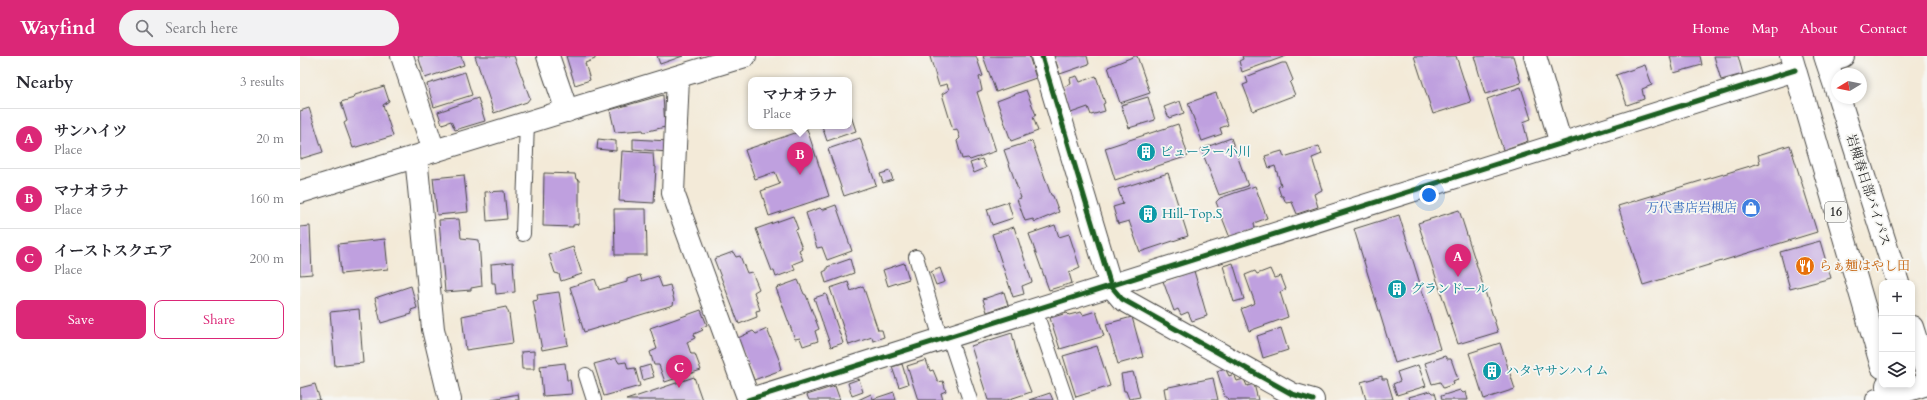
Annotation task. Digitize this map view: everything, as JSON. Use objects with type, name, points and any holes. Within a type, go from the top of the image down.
[{"type":"main road","points":[[402,56],[425,154],[433,329],[450,400]]},
{"type":"main road","points":[[548,56],[567,111]]},
{"type":"main road","points":[[300,192],[678,77],[705,62],[745,56]]},
{"type":"main road","points":[[1042,56],[1111,286],[1122,299],[1292,394],[1313,400]]},
{"type":"main road","points":[[1535,56],[1561,144]]},
{"type":"main road","points":[[1832,58],[1833,68]]},
{"type":"main road","points":[[678,77],[673,193],[749,400],[1561,144],[1793,63]]},
{"type":"main road","name":"16","points":[[1793,63],[1879,357]]},
{"type":"main road","name":"岩槻春日部バイパス","points":[[1841,104],[1897,280]]},
{"type":"main road","points":[[1915,336],[1927,374]]},
{"type":"main road","points":[[1887,395],[1927,384]]},
{"type":"lane","points":[[523,234],[527,123]]},
{"type":"lane","points":[[916,257],[945,338],[970,400]]},
{"type":"lane","points":[[1035,310],[1066,400]]},
{"type":"lane","points":[[586,375],[594,400]]},
{"type":"building","points":[[418,56],[461,56],[464,65],[425,78]]},
{"type":"building","points":[[475,56],[514,56],[530,98],[527,102],[494,113]]},
{"type":"building","points":[[566,56],[595,56],[595,59],[585,63],[590,80],[575,85]]},
{"type":"building","points":[[657,56],[683,56],[660,64]]},
{"type":"building","points":[[976,56],[983,76],[979,77],[982,90],[977,92],[996,151],[970,160],[968,158],[962,159],[957,141],[960,138],[957,129],[953,130],[942,94],[949,90],[947,84],[939,86],[930,57]]},
{"type":"building","points":[[983,56],[1029,56],[1036,78],[996,92]]},
{"type":"building","points":[[1054,56],[1087,56],[1089,64],[1060,74]]},
{"type":"building","points":[[1137,56],[1150,93],[1120,103],[1108,67]]},
{"type":"building","points":[[1242,56],[1286,56],[1242,72],[1239,61],[1243,59]]},
{"type":"building","points":[[1414,56],[1456,56],[1471,102],[1433,114]]},
{"type":"building","points":[[1474,56],[1513,56],[1521,83],[1485,94]]},
{"type":"building","points":[[1670,56],[1700,56],[1702,65],[1674,73]]},
{"type":"building","points":[[1714,56],[1738,56],[1743,74],[1721,80]]},
{"type":"building","points":[[1282,63],[1286,63],[1293,80],[1290,83],[1295,95],[1253,111],[1243,85],[1248,83],[1246,77]]},
{"type":"building","points":[[1645,65],[1652,85],[1642,89],[1644,99],[1627,105],[1616,75]]},
{"type":"building","points":[[465,72],[472,95],[434,107],[427,84]]},
{"type":"building","points":[[1077,76],[1080,82],[1096,76],[1105,103],[1103,104],[1105,111],[1091,115],[1088,107],[1071,113],[1063,87],[1071,84],[1070,78]]},
{"type":"building","points":[[384,86],[389,101],[383,105],[393,136],[353,148],[344,123],[347,121],[341,102],[354,98],[355,95]]},
{"type":"building","points":[[1521,87],[1531,119],[1523,122],[1528,141],[1503,150],[1487,99]]},
{"type":"building","points":[[1026,90],[1036,115],[1033,117],[1038,131],[1011,141],[997,101]]},
{"type":"building","points":[[1216,93],[1228,125],[1220,128],[1222,134],[1202,141],[1188,103]]},
{"type":"building","points":[[663,95],[665,127],[644,132],[643,130],[615,132],[610,110]]},
{"type":"building","points":[[1148,97],[1155,120],[1129,128],[1121,105]]},
{"type":"building","points":[[478,98],[485,121],[455,130],[451,121],[442,124],[438,112]]},
{"type":"building","points":[[1180,101],[1184,113],[1169,118],[1164,107]]},
{"type":"building","points":[[309,108],[323,152],[300,159],[300,111]]},
{"type":"building","points":[[852,119],[856,131],[827,141],[823,129],[852,129]]},
{"type":"building","name":"ビューラー小川","points":[[1178,124],[1188,156],[1115,180],[1105,148]]},
{"type":"building","points":[[807,129],[829,196],[769,216],[761,191],[780,184],[775,172],[755,179],[745,150]]},
{"type":"building","points":[[860,138],[876,185],[844,196],[828,149]]},
{"type":"building","points":[[1231,138],[1248,186],[1219,195],[1201,149]]},
{"type":"building","points":[[598,139],[616,141],[616,151],[597,149]]},
{"type":"building","points":[[633,139],[668,141],[667,152],[633,149]]},
{"type":"building","points":[[1032,141],[1051,195],[1053,196],[1059,212],[1035,222],[1033,219],[1025,221],[1017,199],[1021,198],[1004,150]]},
{"type":"building","points":[[1790,145],[1817,232],[1643,285],[1618,206],[1760,163],[1758,155]]},
{"type":"building","points":[[1319,146],[1322,154],[1312,158],[1322,190],[1314,194],[1318,207],[1297,214],[1292,202],[1286,203],[1283,196],[1281,196],[1278,187],[1281,185],[1275,166],[1269,168],[1265,156],[1282,151],[1284,157]]},
{"type":"building","points":[[622,151],[653,153],[654,166],[656,167],[654,203],[619,201]]},
{"type":"building","points":[[982,159],[986,168],[974,173],[970,163]]},
{"type":"building","points":[[890,171],[893,180],[883,183],[880,174]]},
{"type":"building","points":[[544,173],[575,174],[576,179],[579,180],[579,224],[573,225],[573,227],[543,226]]},
{"type":"building","name":"Hill-Top.S","points":[[1168,173],[1188,236],[1140,252],[1129,221],[1118,224],[1113,207],[1123,204],[1118,189]]},
{"type":"building","points":[[464,175],[468,212],[437,215],[433,178]]},
{"type":"building","points":[[1255,186],[1267,218],[1254,223],[1255,228],[1230,238],[1216,202],[1220,198]]},
{"type":"building","points":[[504,191],[507,219],[487,221],[485,192]]},
{"type":"building","points":[[1008,202],[1013,218],[992,225],[987,209]]},
{"type":"building","points":[[836,205],[852,251],[827,260],[822,247],[817,248],[806,213],[820,208],[822,210]]},
{"type":"building","points":[[614,209],[646,209],[647,255],[615,255]]},
{"type":"building","points":[[1459,210],[1498,332],[1458,344],[1418,223]]},
{"type":"building","name":"グランドール","points":[[1399,215],[1440,349],[1395,363],[1354,229]]},
{"type":"building","points":[[793,216],[798,229],[795,230],[802,248],[799,250],[803,260],[793,264],[795,270],[776,277],[774,271],[772,271],[756,229]]},
{"type":"building","points":[[459,219],[461,238],[479,240],[482,286],[471,288],[471,290],[445,292],[439,220]]},
{"type":"building","points":[[1055,225],[1059,237],[1069,234],[1080,268],[1069,273],[1072,283],[1049,290],[1029,234]]},
{"type":"building","points":[[310,226],[312,274],[300,275],[300,227]]},
{"type":"building","points":[[1014,227],[1032,282],[1022,286],[1024,294],[1013,297],[992,234]]},
{"type":"building","points":[[385,239],[388,269],[341,274],[338,244]]},
{"type":"building","points":[[1820,241],[1831,278],[1790,289],[1780,252]]},
{"type":"building","points":[[573,247],[582,274],[561,281],[559,274],[555,273],[549,255]]},
{"type":"building","points":[[733,252],[736,257],[740,256],[747,273],[752,272],[759,289],[754,292],[760,310],[756,311],[757,317],[739,324],[714,259]]},
{"type":"building","points":[[850,259],[854,273],[826,283],[823,272],[827,270],[827,267]]},
{"type":"building","points":[[513,262],[515,292],[496,294],[495,283],[492,283],[491,264]]},
{"type":"building","points":[[904,263],[909,279],[888,286],[883,270]]},
{"type":"building","points":[[1233,263],[1244,299],[1234,302],[1223,266]]},
{"type":"building","points":[[940,268],[945,282],[936,285],[931,272]]},
{"type":"building","points":[[1270,269],[1274,278],[1281,276],[1286,289],[1280,292],[1288,317],[1249,331],[1241,309],[1255,303],[1245,275],[1255,271],[1257,274]]},
{"type":"building","points":[[1194,271],[1207,316],[1192,321],[1188,312],[1181,315],[1178,309],[1174,311],[1163,281]]},
{"type":"building","points":[[640,275],[642,281],[658,276],[662,287],[670,285],[674,300],[673,305],[584,332],[570,287],[595,279],[599,290],[627,282],[627,279]]},
{"type":"building","points":[[798,280],[804,294],[806,295],[819,329],[815,331],[818,341],[803,346],[800,338],[795,339],[776,288]]},
{"type":"building","points":[[848,282],[851,291],[863,286],[878,330],[882,330],[884,337],[873,341],[872,337],[849,345],[830,288]]},
{"type":"building","points":[[411,286],[417,308],[411,310],[412,314],[381,323],[375,298]]},
{"type":"building","points":[[559,292],[568,345],[542,350],[533,301],[538,300],[537,295]]},
{"type":"building","points":[[1004,292],[1008,305],[987,312],[983,299]]},
{"type":"building","points":[[826,294],[843,343],[831,347],[814,298]]},
{"type":"building","points":[[506,307],[509,314],[513,343],[466,350],[462,316]]},
{"type":"building","points":[[359,309],[363,363],[335,366],[330,312]]},
{"type":"building","points":[[701,310],[707,325],[701,328],[703,330],[694,334],[695,338],[687,342],[691,354],[695,354],[701,370],[665,382],[659,365],[654,365],[650,352],[657,349],[650,328]]},
{"type":"building","points":[[1096,311],[1104,336],[1060,349],[1050,318],[1067,313],[1069,315],[1081,312],[1083,315]]},
{"type":"building","points":[[1132,317],[1143,357],[1118,364],[1106,324]]},
{"type":"building","points":[[1281,328],[1288,350],[1263,358],[1257,336]]},
{"type":"building","points":[[767,329],[780,362],[781,370],[754,380],[738,338],[753,331],[756,334]]},
{"type":"building","points":[[1012,333],[1018,359],[1031,392],[1007,400],[988,400],[971,346]]},
{"type":"building","name":"ハタヤサンハイム","points":[[1500,343],[1515,389],[1484,399],[1469,353]]},
{"type":"building","points":[[1097,346],[1110,386],[1076,397],[1063,356]]},
{"type":"building","points":[[534,351],[534,369],[522,369],[521,352]]},
{"type":"building","points":[[1445,356],[1447,359],[1451,359],[1458,379],[1453,381],[1454,384],[1443,388],[1440,382],[1432,384],[1425,363]]},
{"type":"building","points":[[616,358],[619,363],[626,362],[628,369],[635,368],[640,386],[604,396],[594,364]]},
{"type":"building","points":[[926,360],[930,371],[933,370],[938,382],[943,381],[946,391],[941,393],[943,400],[918,400],[907,366]]},
{"type":"building","points":[[565,363],[567,380],[570,380],[572,394],[543,396],[540,366]]},
{"type":"building","points":[[902,364],[908,384],[899,387],[892,367]]},
{"type":"building","points":[[650,365],[654,377],[643,380],[640,368]]},
{"type":"building","points":[[1418,365],[1426,386],[1397,395],[1393,384],[1400,381],[1397,372]]},
{"type":"building","points":[[1225,368],[1229,376],[1234,374],[1237,381],[1244,379],[1247,386],[1254,384],[1258,400],[1228,400],[1227,397],[1225,397],[1217,371]]},
{"type":"building","points":[[1133,372],[1140,397],[1129,399],[1126,391],[1124,391],[1121,374]]},
{"type":"building","points":[[1382,376],[1382,379],[1387,379],[1393,399],[1366,400],[1361,382]]},
{"type":"building","points":[[694,377],[702,400],[626,400]]},
{"type":"building","points":[[1213,378],[1218,400],[1166,400],[1164,388]]},
{"type":"building","points":[[859,379],[863,392],[852,396],[848,383]]},
{"type":"building","points":[[315,384],[320,400],[300,400],[300,388]]},
{"type":"building","points":[[835,386],[840,400],[809,400],[807,395]]},
{"type":"building","points":[[1460,390],[1463,393],[1466,392],[1468,400],[1442,400],[1441,396]]},
{"type":"building","points":[[1430,391],[1435,393],[1437,400],[1410,400],[1409,397]]},
{"type":"building","points":[[894,392],[896,400],[858,400],[871,394],[873,399]]},
{"type":"building","points":[[1050,393],[1053,400],[1029,400]]},
{"type":"building","points":[[518,394],[519,400],[492,400],[492,399]]},
{"type":"cycle path","points":[[1042,56],[1111,286],[1122,299],[1292,394],[1313,400]]},
{"type":"cycle path","points":[[748,400],[1795,70]]},
{"type":"place","name":"ビューラー小川","points":[[1146,152]]},
{"type":"place","name":"マナオラナ","points":[[800,175]]},
{"type":"place","name":"万代書店岩槻店","points":[[1751,208]]},
{"type":"place","name":"Hill-Top.S","points":[[1148,214]]},
{"type":"place","name":"らぁ麺はやし田","points":[[1805,266]]},
{"type":"place","name":"サンハイツ","points":[[1458,277]]},
{"type":"place","name":"グランドール","points":[[1397,289]]},
{"type":"place","name":"ハタヤサンハイム","points":[[1492,371]]},
{"type":"place","name":"イーストスクエア","points":[[679,388]]}]
